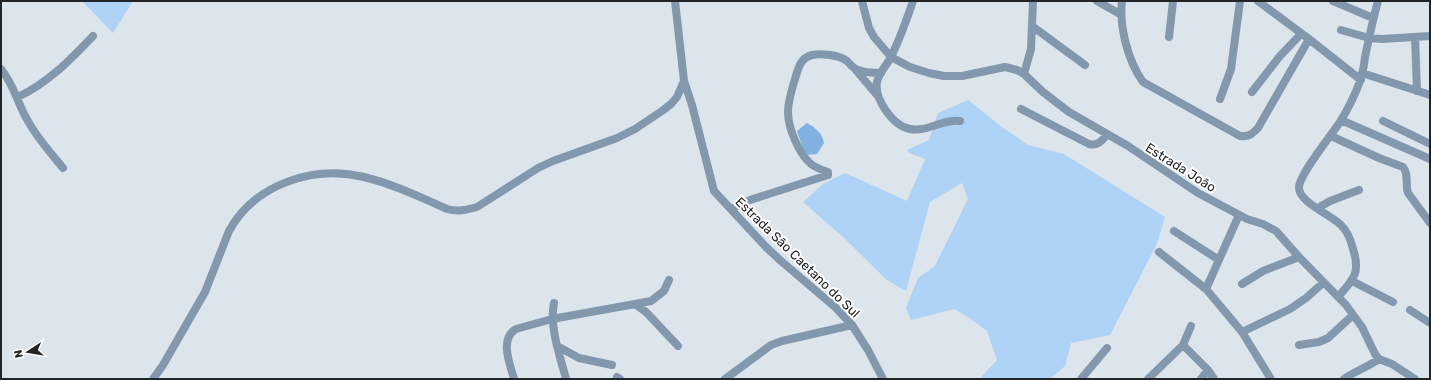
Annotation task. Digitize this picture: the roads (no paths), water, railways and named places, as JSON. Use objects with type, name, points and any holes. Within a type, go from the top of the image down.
[{"type":"street","name":"Estrada São Caetano do Sul","points":[[675,1],[684,81],[692,105],[714,191],[781,261],[835,307],[852,325],[868,350],[883,379]]},
{"type":"street","points":[[862,1],[869,28],[874,37],[891,57]]},
{"type":"street","points":[[878,95],[877,82],[891,57],[913,1]]},
{"type":"street","points":[[1024,74],[1031,49],[1033,1]]},
{"type":"street","points":[[1097,1],[1120,14]]},
{"type":"street","points":[[1122,1],[1120,14],[1123,29],[1132,62],[1137,74],[1143,82],[1240,136],[1247,137],[1253,134],[1258,128],[1309,39]]},
{"type":"street","points":[[1169,37],[1173,1]]},
{"type":"street","points":[[1220,99],[1231,69],[1240,1]]},
{"type":"street","points":[[1258,1],[1361,77],[1430,95]]},
{"type":"street","points":[[1333,1],[1373,18]]},
{"type":"street","points":[[1338,297],[1355,276],[1355,253],[1342,226],[1303,198],[1299,192],[1298,186],[1300,180],[1341,120],[1361,77],[1378,1]]},
{"type":"street","points":[[1032,26],[1085,65]]},
{"type":"street","points":[[1341,30],[1369,38],[1398,39],[1430,36]]},
{"type":"street","points":[[1252,92],[1280,56],[1301,34]]},
{"type":"street","points":[[18,97],[49,79],[93,36]]},
{"type":"street","points":[[1415,37],[1417,91]]},
{"type":"street","points":[[730,209],[750,200],[828,175],[828,172],[812,165],[800,151],[790,123],[788,112],[789,101],[799,66],[806,57],[821,55],[839,57],[846,60],[878,95],[882,104],[897,123],[907,128],[919,130],[952,120],[960,121]]},
{"type":"street","name":"Estrada João","points":[[891,57],[910,67],[944,76],[962,76],[1005,67],[1017,70],[1024,74],[1054,101],[1069,112],[1128,146],[1198,193],[1251,221],[1263,224],[1276,231],[1323,283],[1338,297],[1362,327],[1379,359]]},
{"type":"street","points":[[1,69],[10,80],[28,122],[63,168]]},
{"type":"street","points":[[855,69],[865,72],[881,73]]},
{"type":"street","points":[[153,379],[163,365],[205,292],[234,223],[248,207],[269,190],[282,183],[296,179],[317,175],[336,174],[362,177],[379,181],[455,211],[469,210],[477,207],[538,168],[553,161],[617,138],[639,127],[662,112],[677,97],[684,81]]},
{"type":"street","points":[[1021,109],[1089,144],[1095,145],[1099,143],[1107,135]]},
{"type":"street","points":[[1341,120],[1430,159]]},
{"type":"street","points":[[1383,121],[1430,144]]},
{"type":"street","points":[[1331,136],[1379,158],[1403,167],[1406,173],[1408,193],[1430,223]]},
{"type":"street","points":[[1318,208],[1330,201],[1359,190]]},
{"type":"street","points":[[1206,289],[1239,215]]},
{"type":"street","points":[[1174,231],[1219,260]]},
{"type":"street","points":[[1159,252],[1206,289],[1242,332],[1271,379]]},
{"type":"street","points":[[1242,284],[1264,271],[1299,257]]},
{"type":"street","points":[[514,379],[506,346],[508,336],[512,331],[552,319],[651,301],[664,292],[669,280]]},
{"type":"street","points":[[1352,281],[1393,302]]},
{"type":"street","points":[[1242,332],[1290,310],[1323,283]]},
{"type":"street","points":[[554,303],[552,319],[557,346],[566,379]]},
{"type":"street","points":[[634,304],[646,312],[678,346]]},
{"type":"street","points":[[1410,310],[1430,323]]},
{"type":"street","points":[[1299,345],[1318,342],[1328,338],[1353,316]]},
{"type":"street","points":[[726,379],[770,345],[852,325]]},
{"type":"street","points":[[1148,379],[1183,345],[1192,326]]},
{"type":"street","points":[[1183,345],[1208,370],[1214,379]]},
{"type":"street","points":[[557,346],[579,358],[612,365]]},
{"type":"street","points":[[1081,379],[1107,348]]},
{"type":"street","points":[[1344,379],[1372,365],[1379,359],[1392,364],[1415,379]]},
{"type":"street","points":[[1201,379],[1208,370]]}]
